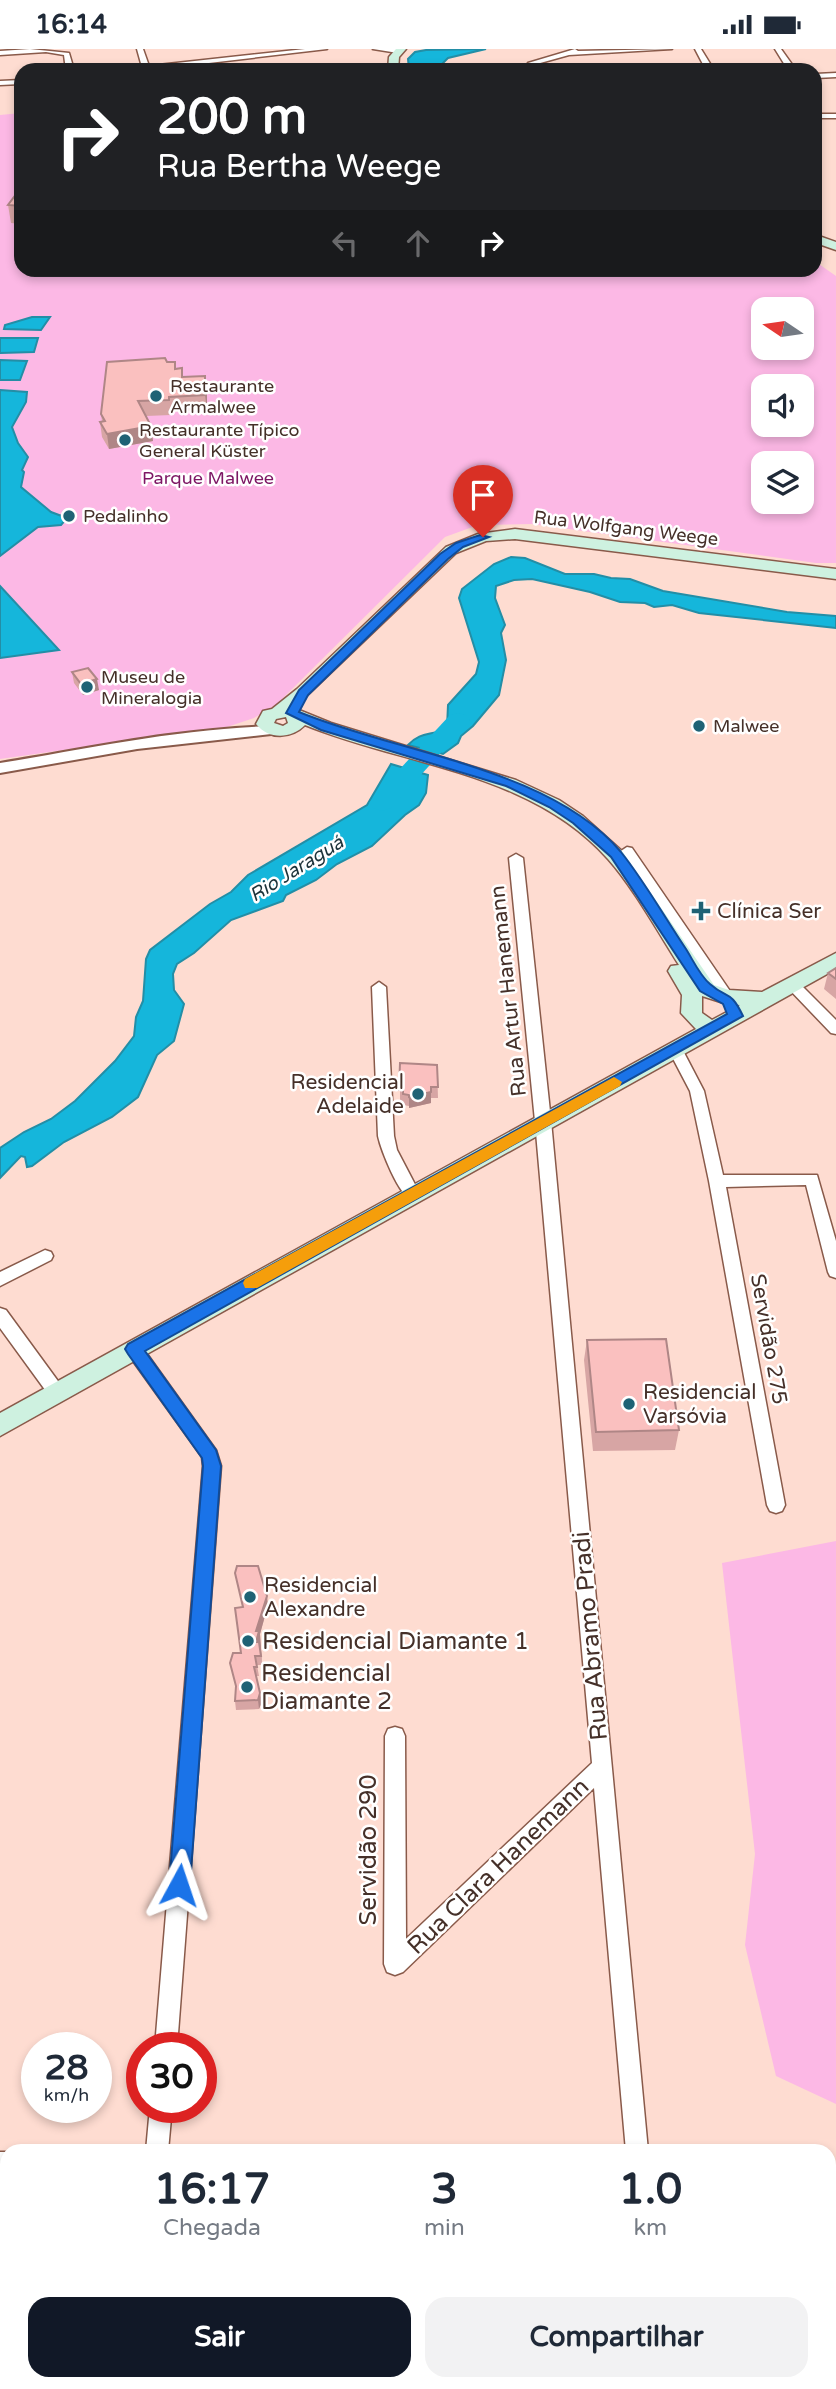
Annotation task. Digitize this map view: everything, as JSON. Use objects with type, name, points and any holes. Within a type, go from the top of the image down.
[{"type":"main road","name":"Rua Wolfgang Weege","points":[[282,719],[303,693],[451,550],[483,537],[514,534],[836,574]]},
{"type":"main road","points":[[282,719],[445,768],[510,783],[578,820],[598,837],[627,869],[701,983],[726,1003]]},
{"type":"main road","points":[[445,768],[511,794],[570,829],[612,874],[690,989],[693,1033],[680,1047]]},
{"type":"main road","points":[[693,1009],[699,996],[726,1003],[766,998],[836,960]]},
{"type":"main road","points":[[0,1425],[543,1121],[716,1028],[726,1003]]},
{"type":"main road","points":[[693,1009],[716,1028]]},
{"type":"street","points":[[234,49],[236,58]]},
{"type":"street","points":[[191,63],[324,49]]},
{"type":"street","points":[[376,49],[399,50]]},
{"type":"street","points":[[533,63],[581,49]]},
{"type":"street","points":[[567,53],[669,49]]},
{"type":"street","points":[[0,53],[57,50],[67,54],[69,63]]},
{"type":"street","points":[[0,768],[137,745],[243,731],[282,719]]},
{"type":"street","points":[[627,851],[726,1003]]},
{"type":"street","name":"Rua Artur Hanemann","points":[[516,858],[543,1121]]},
{"type":"street","points":[[792,984],[836,1028]]},
{"type":"street","points":[[379,987],[386,1136],[389,1150],[412,1194]]},
{"type":"street","name":"Servidão 275","points":[[680,1047],[697,1091],[717,1181],[776,1505]]},
{"type":"street","name":"Rua Abramo Pradi","points":[[543,1121],[636,2144]]},
{"type":"street","points":[[717,1181],[812,1179],[836,1272]]},
{"type":"street","points":[[0,1280],[45,1256]]},
{"type":"street","points":[[0,1315],[57,1393]]},
{"type":"street","points":[[134,1349],[210,1455],[212,1466],[167,2032]]},
{"type":"street","name":"Servidão 290","points":[[395,1736],[395,1964]]},
{"type":"street","name":"Rua Clara Hanemann","points":[[395,1964],[602,1767]]},
{"type":"street","points":[[158,2144],[160,2123]]},
{"type":"green space","name":"Parque Malwee","points":[[14,114],[14,277],[822,277],[822,266],[836,276],[836,563],[816,563],[532,524],[478,525],[445,537],[277,704],[254,718],[227,727],[0,759],[0,115]]},
{"type":"green space","points":[[836,1541],[836,2104],[776,2076],[745,1945],[755,1854],[722,1563]]},
{"type":"water","points":[[486,49],[448,58],[443,63],[408,63],[408,59],[415,52]]},
{"type":"water","points":[[32,317],[50,317],[41,330],[4,329],[5,325]]},
{"type":"water","points":[[0,338],[38,338],[34,352],[0,353]]},
{"type":"water","points":[[0,360],[27,361],[20,380],[0,380]]},
{"type":"water","points":[[0,390],[27,392],[26,402],[12,427],[18,443],[28,457],[22,470],[24,472],[21,487],[51,512],[67,518],[61,525],[38,527],[0,556]]},
{"type":"water","points":[[511,557],[525,558],[565,574],[594,574],[630,579],[663,591],[787,612],[836,616],[836,628],[699,613],[672,605],[654,607],[645,603],[620,602],[532,579],[514,580],[496,586],[495,598],[505,625],[501,633],[506,660],[499,695],[461,736],[458,743],[443,754],[408,745],[418,737],[447,727],[448,705],[476,674],[479,662],[459,598],[462,589],[494,564]]},
{"type":"water","points":[[0,586],[59,650],[0,658]]},
{"type":"water","points":[[391,764],[428,775],[426,793],[419,805],[372,846],[286,895],[283,901],[231,920],[194,953],[177,964],[173,974],[174,990],[184,1004],[174,1041],[157,1055],[138,1097],[112,1117],[64,1142],[32,1166],[27,1167],[25,1157],[21,1156],[0,1178],[0,1148],[51,1119],[75,1101],[115,1061],[134,1036],[136,1017],[143,1001],[146,959],[150,950],[210,904],[231,892],[248,875],[367,805]]},
{"type":"building","points":[[165,358],[167,362],[175,362],[175,369],[182,368],[182,377],[205,376],[205,395],[138,401],[151,426],[107,434],[100,422],[105,421],[101,414],[107,362]]},
{"type":"building","points":[[88,668],[97,679],[81,684],[72,672]]},
{"type":"building","points":[[836,968],[836,979],[828,973]]},
{"type":"building","name":"Residencial Adelaide","points":[[400,1063],[437,1065],[438,1087],[431,1087],[431,1092],[409,1097],[403,1094],[403,1090],[399,1090]]},
{"type":"building","name":"Residencial Varsóvia","points":[[666,1339],[679,1430],[596,1432],[587,1340]]},
{"type":"building","points":[[237,1566],[258,1566],[267,1596],[256,1631],[259,1631],[256,1642],[259,1642],[261,1656],[255,1656],[257,1667],[254,1667],[260,1693],[258,1700],[235,1701],[236,1686],[230,1663],[233,1653],[241,1653],[235,1608],[243,1607],[235,1573]]},
{"type":"waterway","name":"Rio Jaraguá","points":[[382,803],[458,720]]},
{"type":"slow traffic","points":[[251,1283],[614,1082]]},
{"type":"place","name":"Restaurante Armalwee","points":[[156,396]]},
{"type":"place","name":"Restaurante Típico General Küster","points":[[125,440]]},
{"type":"place","name":"Pedalinho","points":[[69,516]]},
{"type":"place","name":"Museu de Mineralogia","points":[[87,687]]},
{"type":"place","name":"Malwee","points":[[699,726]]},
{"type":"place","name":"Clínica Ser","points":[[701,911]]},
{"type":"place","name":"Residencial Adelaide","points":[[418,1094]]},
{"type":"place","name":"Residencial Varsóvia","points":[[629,1404]]},
{"type":"place","name":"Residencial Alexandre","points":[[250,1597]]},
{"type":"place","name":"Residencial Diamante 1","points":[[248,1641]]},
{"type":"place","name":"Residencial Diamante 2","points":[[247,1687]]},
{"type":"route","points":[[179,1885],[212,1466],[210,1455],[134,1349],[736,1016],[728,1001],[705,988],[627,869],[598,837],[578,820],[553,804],[510,783],[326,727],[292,713],[303,693],[444,556],[459,545],[483,537]]}]
